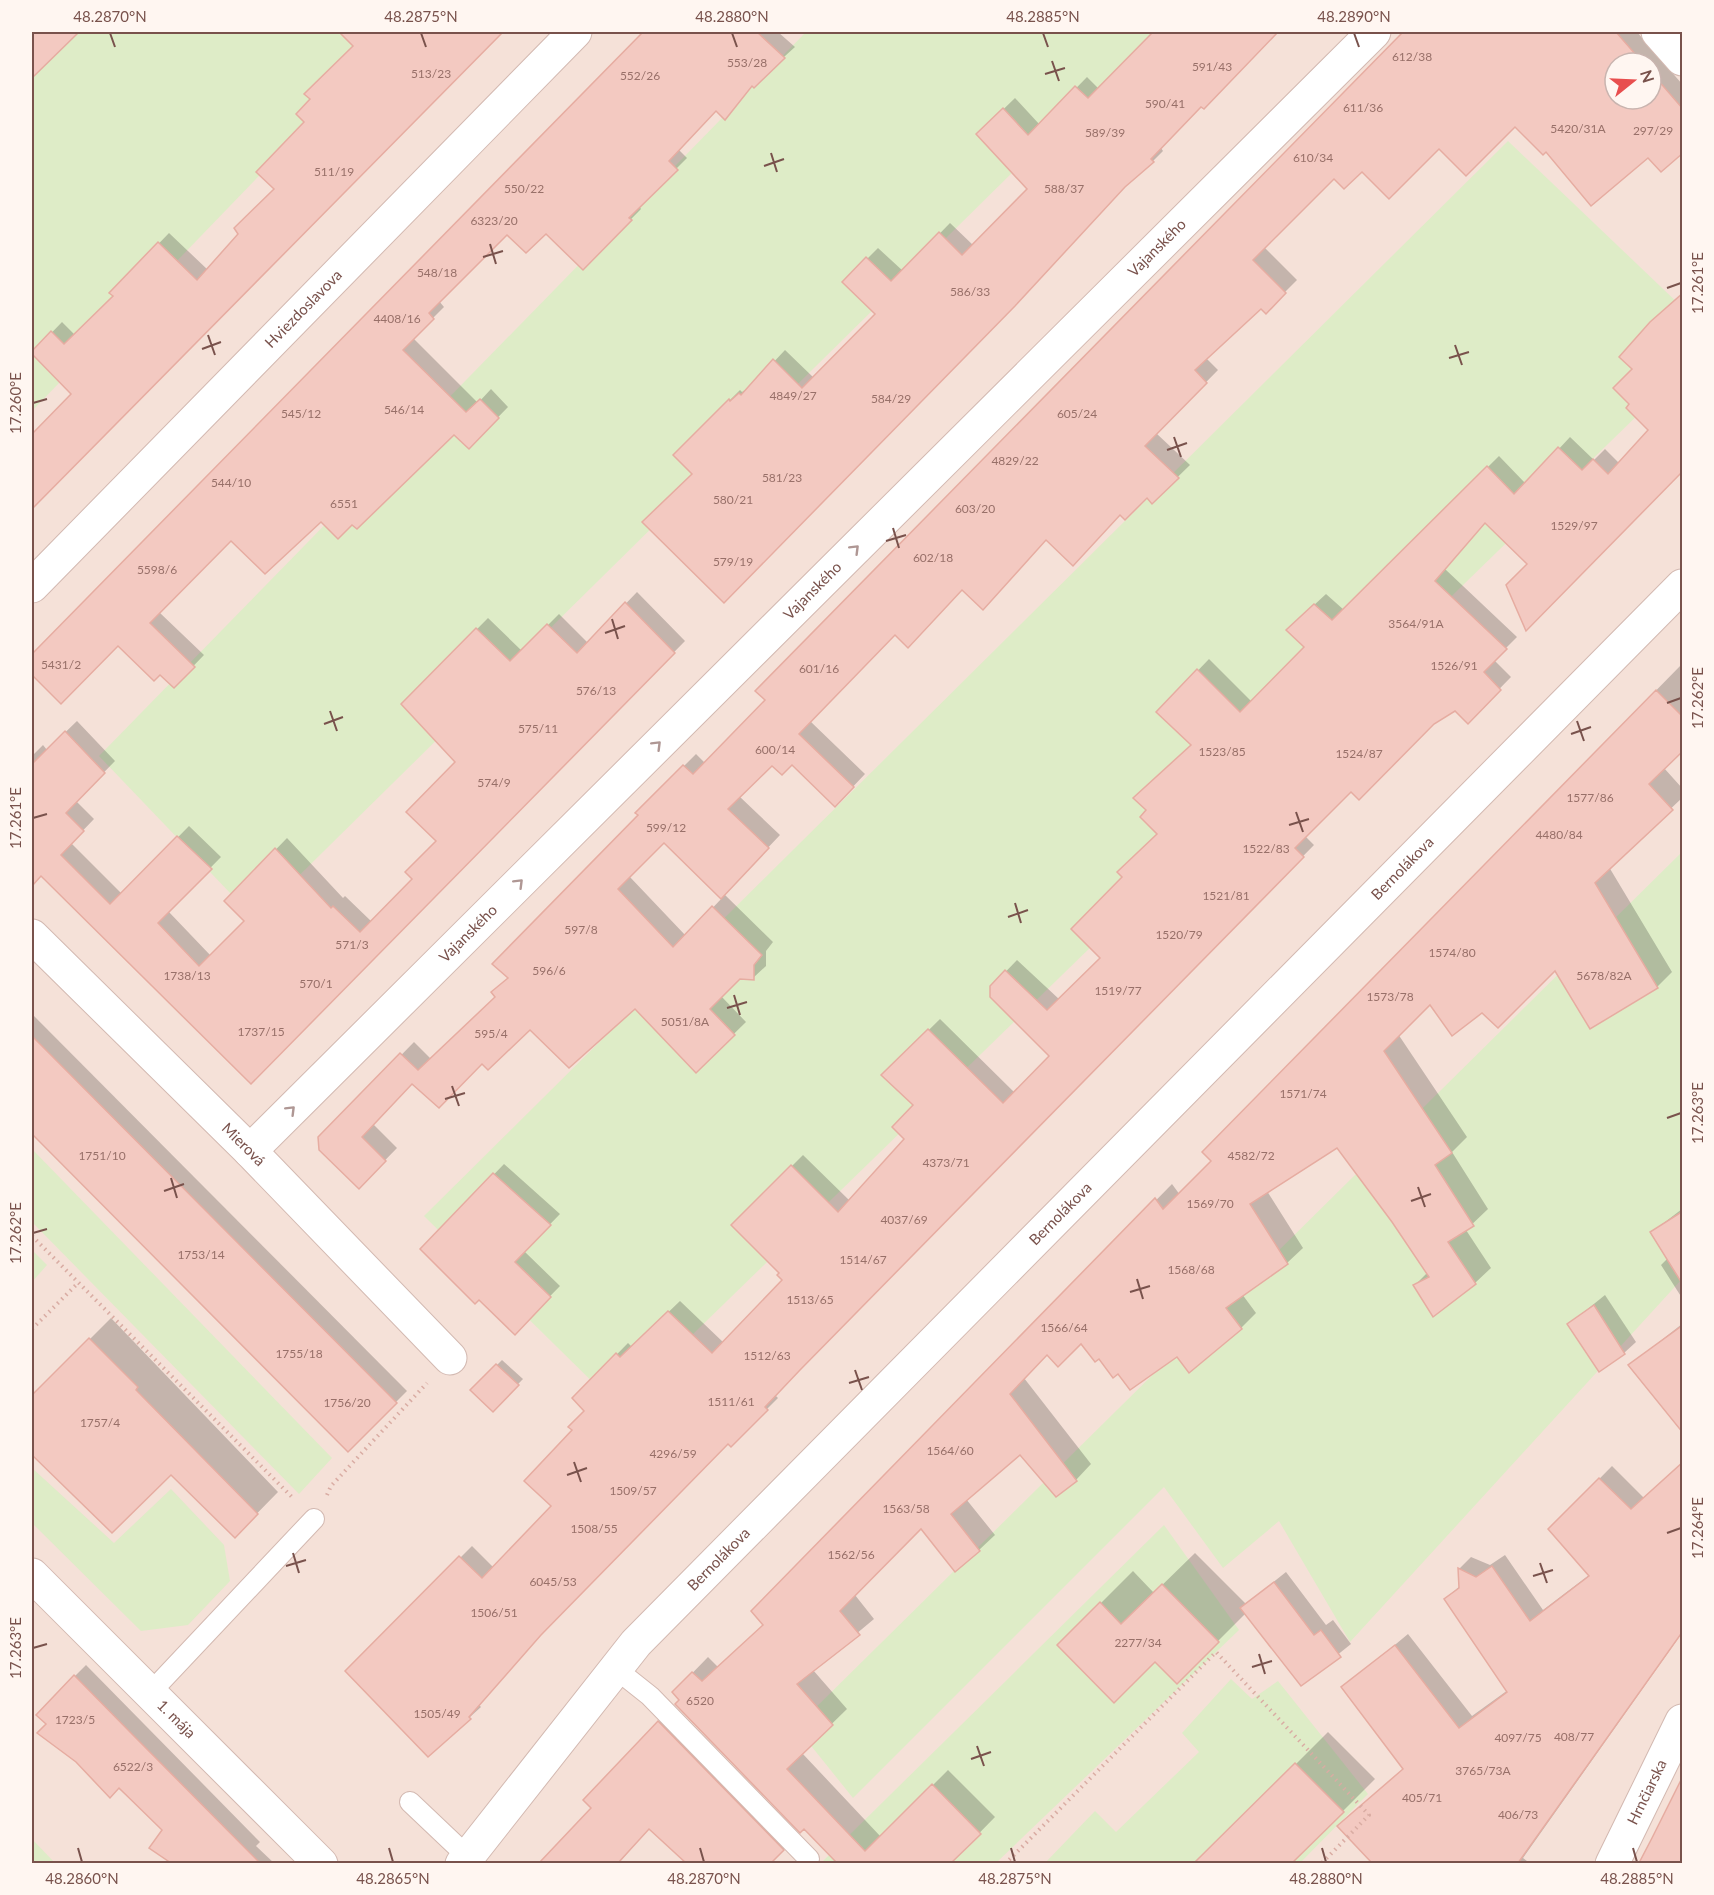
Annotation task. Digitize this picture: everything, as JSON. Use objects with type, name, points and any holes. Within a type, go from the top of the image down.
[{"type":"street","name":"Hviezdoslavova","points":[[32,586],[575,32]]},
{"type":"street","name":"Vajanského","points":[[250,1151],[1374,32]]},
{"type":"street","points":[[1658,32],[1683,59]]},
{"type":"street","name":"Bernolákova","points":[[465,1860],[645,1634],[1683,586]]},
{"type":"street","name":"Mierová","points":[[32,936],[250,1151],[450,1358]]},
{"type":"street","name":"1. mája","points":[[32,1575],[321,1863]]},
{"type":"street","name":"Hrnčiarska","points":[[1612,1863],[1683,1721]]},
{"type":"lane","points":[[150,1693],[314,1519]]},
{"type":"lane","points":[[616,1669],[650,1696],[809,1859]]},
{"type":"lane","points":[[410,1802],[465,1860]]},
{"type":"path","points":[[32,1236],[314,1519],[332,1486],[450,1358]]},
{"type":"path","points":[[32,1329],[78,1283]]},
{"type":"path","points":[[1005,1863],[1216,1652],[1369,1815],[1321,1863]]},
{"type":"shaded area","points":[[32,32],[1682,32],[1682,1863],[32,1863]]},
{"type":"green space","points":[[74,32],[398,32],[32,411],[32,75]]},
{"type":"green space","points":[[806,32],[1155,32],[255,919],[99,756]]},
{"type":"green space","points":[[1508,141],[1682,307],[1682,372],[618,1407],[424,1216]]},
{"type":"green space","points":[[1682,852],[1682,1279],[1350,1642],[1279,1521],[1223,1568],[1164,1487],[853,1798],[796,1727]]},
{"type":"green space","points":[[32,1149],[332,1458],[299,1494],[32,1222]]},
{"type":"green space","points":[[32,1250],[47,1265],[32,1282]]},
{"type":"green space","points":[[32,1468],[114,1543],[171,1489],[224,1545],[230,1581],[188,1625],[141,1631],[32,1523]]},
{"type":"green space","points":[[1164,1525],[1239,1630],[996,1863],[820,1864]]},
{"type":"green space","points":[[1231,1679],[1252,1699],[1278,1681],[1368,1794],[1300,1863],[1044,1864],[1095,1811],[1116,1832],[1199,1752],[1182,1733]]},
{"type":"green space","points":[[32,1839],[55,1863],[32,1863]]},
{"type":"building","points":[[32,32],[79,32],[32,78]]},
{"type":"building","points":[[339,32],[503,32],[32,509],[32,434],[71,394],[32,354],[32,351],[51,331],[64,344],[113,296],[109,293],[158,242],[197,280],[238,234],[234,228],[274,189],[256,172],[304,122],[296,114],[310,99],[304,94],[353,46]]},
{"type":"building","points":[[643,32],[757,32],[785,58],[754,88],[752,86],[725,120],[716,111],[669,161],[678,170],[629,218],[632,220],[583,270],[546,234],[526,253],[507,235],[429,313],[434,319],[403,350],[466,412],[480,399],[499,418],[469,449],[454,435],[357,529],[352,525],[338,539],[321,522],[265,574],[231,541],[150,623],[195,667],[174,688],[160,675],[154,681],[118,646],[61,704],[32,675],[32,654]]},
{"type":"building","points":[[1153,32],[1278,32],[1204,109],[1201,107],[1151,159],[1154,162],[1125,187],[1015,306],[724,603],[642,522],[692,474],[673,455],[729,399],[730,401],[739,393],[741,395],[773,359],[802,388],[875,314],[842,282],[866,257],[891,281],[939,232],[962,255],[1027,189],[976,134],[1003,108],[1028,135],[1075,86],[1088,98]]},
{"type":"building","points":[[1403,32],[1616,32],[1633,51],[1603,51],[1603,111],[1663,111],[1663,86],[1683,109],[1683,153],[1661,172],[1648,158],[1591,206],[1546,152],[1543,155],[1515,127],[1466,176],[1439,149],[1389,199],[1362,172],[1344,189],[1334,179],[1253,260],[1286,293],[1266,314],[1261,309],[1195,370],[1207,383],[1145,446],[1179,478],[1152,504],[1147,498],[1125,520],[1120,515],[1073,566],[1046,540],[983,610],[962,590],[908,648],[895,635],[799,734],[854,787],[835,807],[792,765],[782,775],[772,766],[728,809],[769,848],[721,899],[664,843],[618,889],[673,947],[712,906],[762,955],[754,965],[754,980],[740,979],[710,1009],[735,1035],[696,1073],[635,1009],[569,1068],[530,1030],[488,1070],[482,1064],[439,1108],[412,1084],[362,1137],[386,1161],[359,1189],[319,1150],[318,1137],[400,1053],[418,1070],[495,997],[491,992],[508,978],[492,964],[638,815],[635,813],[683,765],[693,774],[765,700],[755,691]]},
{"type":"building","points":[[1683,293],[1683,471],[1526,631],[1506,585],[1527,564],[1485,523],[1435,581],[1507,649],[1484,672],[1501,690],[1468,724],[1455,711],[1434,724],[1359,800],[1351,792],[1295,848],[1304,857],[800,1370],[765,1407],[768,1410],[731,1447],[728,1444],[541,1635],[469,1717],[471,1719],[428,1757],[345,1671],[459,1556],[482,1578],[551,1506],[524,1481],[572,1430],[568,1427],[584,1411],[572,1398],[616,1353],[620,1357],[668,1311],[712,1353],[782,1280],[777,1275],[779,1273],[731,1225],[791,1165],[838,1212],[904,1139],[892,1127],[913,1105],[881,1075],[928,1029],[1003,1103],[1049,1056],[990,997],[990,986],[1005,970],[1047,1010],[1100,958],[1071,929],[1122,877],[1117,872],[1157,834],[1140,817],[1146,810],[1133,798],[1191,745],[1156,712],[1197,669],[1240,712],[1304,647],[1286,630],[1314,604],[1332,620],[1487,466],[1514,494],[1558,447],[1582,470],[1593,459],[1608,474],[1648,430],[1626,408],[1629,404],[1613,388],[1632,369],[1619,357],[1650,322]]},
{"type":"building","points":[[625,602],[675,653],[251,1084],[41,876],[32,886],[32,764],[65,731],[105,773],[66,813],[84,831],[61,855],[110,904],[177,836],[212,869],[158,923],[199,966],[244,921],[224,901],[275,848],[331,908],[333,906],[360,932],[412,879],[405,872],[436,841],[406,812],[455,762],[401,704],[476,628],[510,661],[547,624],[577,653]]},
{"type":"building","points":[[1656,690],[1683,717],[1683,751],[1649,784],[1673,810],[1595,883],[1658,988],[1590,1029],[1555,971],[1498,1028],[1482,1013],[1452,1036],[1430,1005],[1384,1051],[1452,1153],[1435,1165],[1474,1226],[1448,1242],[1476,1284],[1433,1317],[1413,1285],[1429,1277],[1392,1222],[1337,1148],[1250,1204],[1288,1264],[1226,1308],[1242,1329],[1189,1373],[1177,1357],[1130,1390],[1118,1374],[1113,1378],[1099,1359],[1095,1362],[1081,1344],[1058,1367],[1047,1355],[1010,1394],[1077,1481],[1056,1497],[1020,1455],[951,1514],[980,1551],[955,1572],[921,1529],[840,1611],[860,1635],[797,1684],[833,1725],[787,1769],[865,1851],[932,1784],[981,1834],[951,1863],[837,1863],[804,1829],[800,1833],[675,1704],[679,1700],[672,1692],[692,1672],[702,1681],[763,1625],[751,1611],[1155,1198],[1163,1209],[1211,1161],[1202,1152]]},
{"type":"building","points":[[32,1036],[397,1403],[348,1452],[32,1134]]},
{"type":"building","points":[[493,1173],[551,1225],[515,1262],[551,1297],[515,1335],[479,1300],[475,1304],[420,1249]]},
{"type":"building","points":[[1683,1211],[1683,1285],[1650,1232]]},
{"type":"building","points":[[1594,1305],[1625,1354],[1599,1372],[1567,1324]]},
{"type":"building","points":[[1683,1325],[1683,1433],[1628,1365]]},
{"type":"building","points":[[89,1338],[138,1387],[136,1390],[258,1514],[235,1538],[171,1475],[112,1533],[32,1455],[32,1395]]},
{"type":"building","points":[[496,1364],[519,1385],[493,1412],[470,1390]]},
{"type":"building","points":[[1683,1462],[1683,1631],[1518,1863],[1372,1863],[1337,1826],[1403,1769],[1341,1687],[1395,1645],[1459,1728],[1507,1692],[1444,1599],[1459,1588],[1458,1568],[1476,1577],[1492,1566],[1530,1621],[1589,1576],[1548,1529],[1599,1478],[1631,1509]]},
{"type":"building","points":[[1274,1582],[1314,1635],[1321,1630],[1341,1657],[1301,1686],[1240,1608]]},
{"type":"building","points":[[1162,1584],[1219,1642],[1177,1684],[1155,1662],[1114,1703],[1057,1645],[1100,1602],[1121,1624]]},
{"type":"building","points":[[74,1675],[260,1863],[171,1863],[149,1848],[162,1830],[119,1788],[110,1798],[76,1762],[37,1733],[46,1724],[36,1715]]},
{"type":"building","points":[[658,1721],[784,1850],[771,1863],[686,1863],[649,1829],[618,1863],[539,1863],[591,1808],[583,1800]]},
{"type":"building","points":[[1295,1763],[1344,1812],[1292,1863],[1194,1863]]},
{"type":"building","points":[[1683,1776],[1683,1863],[1639,1863],[1652,1838]]}]
